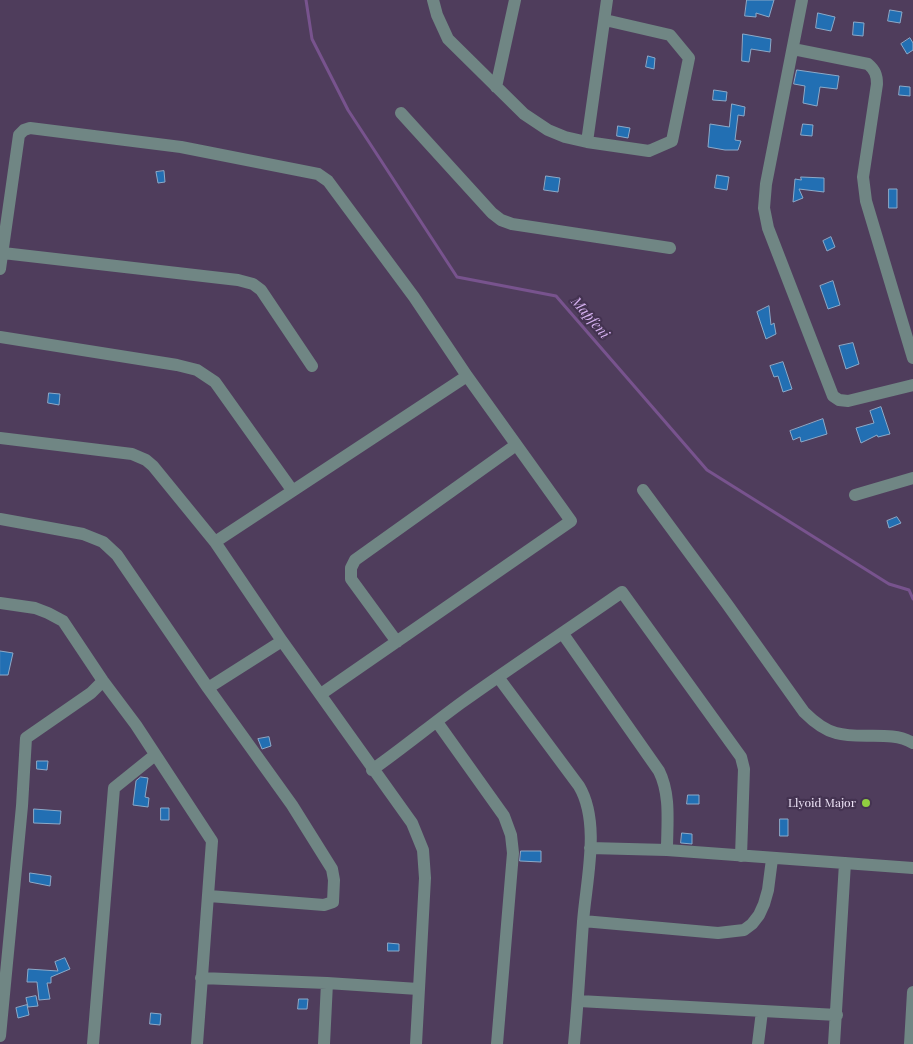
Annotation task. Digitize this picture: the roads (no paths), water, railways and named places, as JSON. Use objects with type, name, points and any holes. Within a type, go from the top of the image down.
[{"type":"street","points":[[433,0],[437,15],[448,39],[524,114],[548,130],[565,137],[587,142],[650,151],[672,142],[689,58],[670,35],[605,20]]},
{"type":"street","points":[[496,87],[515,0]]},
{"type":"street","points":[[587,142],[607,0]]},
{"type":"street","points":[[802,0],[766,184],[764,208],[768,228],[832,396],[839,400],[848,400],[913,385]]},
{"type":"street","points":[[793,49],[868,64],[874,69],[878,84],[863,177],[866,201],[913,358]]},
{"type":"street","points":[[401,113],[500,220],[512,224],[670,248]]},
{"type":"street","points":[[0,269],[19,135],[24,130],[30,128],[181,147],[318,174],[328,181],[414,297],[467,376],[571,521],[321,694]]},
{"type":"street","points":[[3,253],[238,280],[253,284],[261,290],[312,366]]},
{"type":"street","points":[[0,337],[177,365],[197,370],[216,382],[238,416],[292,490]]},
{"type":"street","points":[[215,542],[467,376]]},
{"type":"street","points":[[0,438],[132,454],[146,460],[153,466],[215,542],[372,770],[412,823],[424,850],[425,878],[416,1044]]},
{"type":"street","points":[[397,642],[351,579],[351,568],[355,560],[516,445]]},
{"type":"street","points":[[855,495],[913,478]]},
{"type":"street","points":[[643,490],[804,712],[819,725],[837,734],[891,738],[913,743]]},
{"type":"street","points":[[0,519],[83,534],[103,542],[117,555],[208,688],[292,805],[332,869],[334,880],[333,902],[324,905],[209,896]]},
{"type":"street","points":[[372,770],[498,677],[622,592],[741,756],[744,769],[741,856]]},
{"type":"street","points":[[0,603],[35,608],[63,621],[103,681],[136,725],[212,841],[197,1044]]},
{"type":"street","points":[[563,634],[659,771],[667,792],[667,850]]},
{"type":"street","points":[[208,688],[282,641]]},
{"type":"street","points":[[498,677],[585,796],[588,809],[590,848],[574,1044]]},
{"type":"street","points":[[0,1036],[22,806],[26,738],[91,693],[103,681]]},
{"type":"street","points":[[437,722],[504,816],[511,835],[513,853],[497,1044]]},
{"type":"street","points":[[92,1044],[114,788],[155,754]]},
{"type":"street","points":[[590,848],[667,850],[913,868]]},
{"type":"street","points":[[583,921],[718,932],[744,930],[760,915],[768,890],[772,858]]},
{"type":"street","points":[[834,1044],[845,864]]},
{"type":"street","points":[[201,978],[418,989]]},
{"type":"street","points":[[324,1044],[327,983]]},
{"type":"street","points":[[910,1044],[913,992]]},
{"type":"street","points":[[579,1001],[837,1015]]},
{"type":"street","points":[[758,1044],[762,1011]]},
{"type":"waterway","name":"Mapfeni","points":[[306,0],[312,39],[348,110],[457,277],[556,296],[707,470],[889,584],[909,590]]},
{"type":"waterway","points":[[909,590],[913,599]]},
{"type":"place","name":"Llyoid Major","points":[[866,803]]}]
